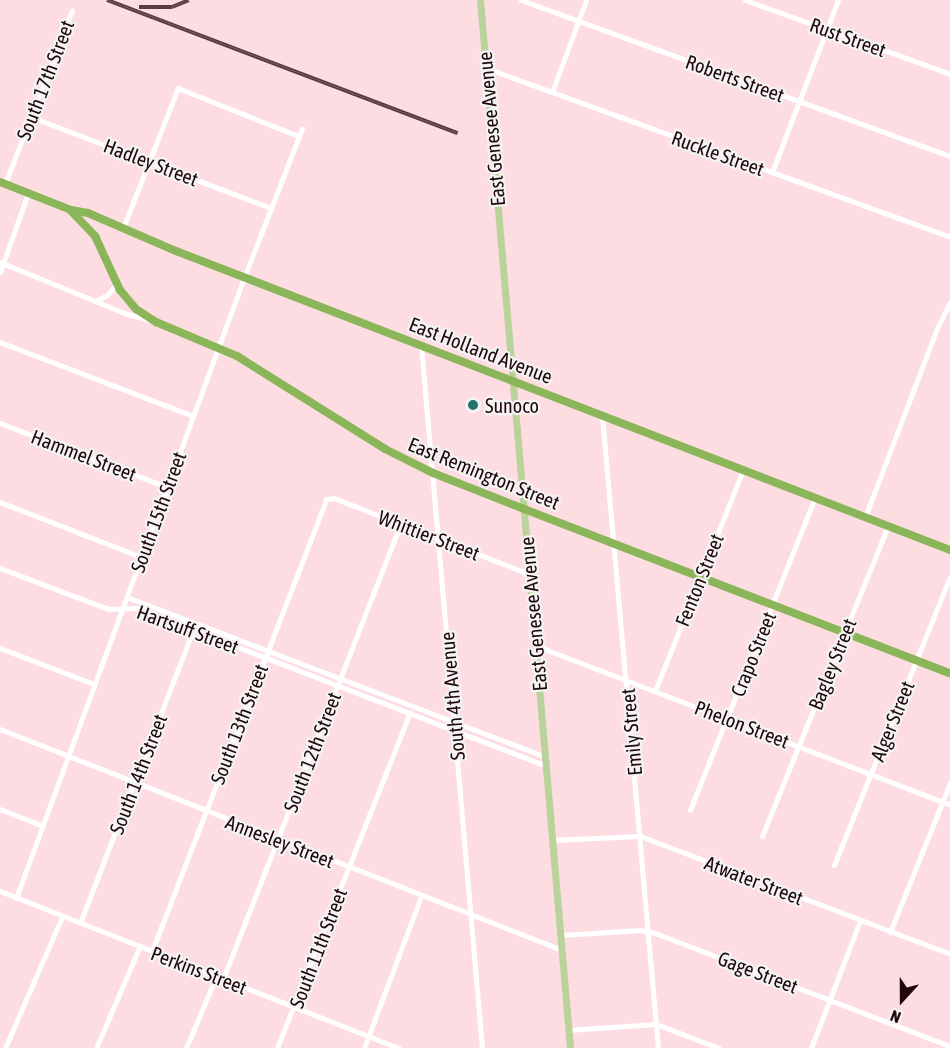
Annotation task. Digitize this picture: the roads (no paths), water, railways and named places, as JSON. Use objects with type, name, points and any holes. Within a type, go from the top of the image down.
[{"type":"highway","name":"East Holland Avenue","points":[[2,183],[71,210],[88,213],[244,277],[950,550]]},
{"type":"highway","name":"East Remington Street","points":[[71,210],[95,236],[117,283],[130,303],[156,322],[218,346],[265,372],[385,449],[433,473],[950,673]]},
{"type":"main road","name":"East Genesee Avenue","points":[[480,0],[570,1048]]},
{"type":"street","name":"Roberts Street","points":[[521,0],[950,156]]},
{"type":"street","points":[[552,92],[586,0]]},
{"type":"street","name":"Rust Street","points":[[745,0],[950,74]]},
{"type":"street","points":[[771,172],[838,0]]},
{"type":"street","name":"South 17th Street","points":[[2,183],[31,117],[72,10]]},
{"type":"street","name":"Ruckle Street","points":[[486,68],[950,237]]},
{"type":"street","points":[[123,228],[178,88],[298,136]]},
{"type":"street","name":"Hadley Street","points":[[31,117],[271,208]]},
{"type":"street","name":"South 15th Street","points":[[16,898],[218,346],[302,128]]},
{"type":"street","points":[[0,272],[28,193]]},
{"type":"street","points":[[2,262],[127,314],[156,322]]},
{"type":"street","points":[[97,300],[107,295],[117,283]]},
{"type":"street","points":[[865,517],[938,326],[950,302]]},
{"type":"street","points":[[0,342],[193,416]]},
{"type":"street","name":"South 4th Avenue","points":[[421,345],[482,1048]]},
{"type":"street","name":"Emily Street","points":[[602,416],[658,1048]]},
{"type":"street","name":"Hammel Street","points":[[0,423],[167,487]]},
{"type":"street","name":"Fenton Street","points":[[655,691],[743,470]]},
{"type":"street","name":"Whittier Street","points":[[328,498],[334,498],[529,574]]},
{"type":"street","name":"South 13th Street","points":[[152,951],[328,498]]},
{"type":"street","name":"Crapo Street","points":[[690,810],[815,498]]},
{"type":"street","points":[[0,502],[141,557]]},
{"type":"street","name":"South 12th Street","points":[[223,979],[400,524]]},
{"type":"street","name":"Bagley Street","points":[[762,836],[888,526]]},
{"type":"street","name":"Hartsuff Street","points":[[0,568],[108,609],[137,608],[194,627],[337,686],[546,766]]},
{"type":"street","name":"Alger Street","points":[[834,865],[950,577]]},
{"type":"street","name":"Hartsuff Street","points":[[127,597],[194,627]]},
{"type":"street","name":"South 14th Street","points":[[80,923],[194,627]]},
{"type":"street","name":"Phelon Street","points":[[535,643],[547,650],[950,805]]},
{"type":"street","points":[[0,648],[94,684]]},
{"type":"street","name":"Hartsuff Street","points":[[266,655],[545,757]]},
{"type":"street","points":[[409,714],[412,707]]},
{"type":"street","name":"South 11th Street","points":[[277,1048],[409,714]]},
{"type":"street","name":"Annesley Street","points":[[0,729],[205,812],[562,950]]},
{"type":"street","points":[[890,932],[950,783]]},
{"type":"street","points":[[0,809],[43,826]]},
{"type":"street","name":"Atwater Street","points":[[552,840],[640,836],[950,954]]},
{"type":"street","name":"Perkins Street","points":[[0,891],[399,1048]]},
{"type":"street","points":[[364,1048],[421,896]]},
{"type":"street","points":[[5,1048],[62,917]]},
{"type":"street","points":[[811,1048],[860,921]]},
{"type":"street","name":"Gage Street","points":[[560,935],[648,931],[950,1046]]},
{"type":"street","points":[[96,1048],[140,946]]},
{"type":"street","points":[[186,1048],[216,977]]},
{"type":"street","points":[[568,1030],[656,1024],[719,1048]]},
{"type":"railway","points":[[107,0],[458,133]]},
{"type":"railway","points":[[139,7],[172,7],[189,0]]},
{"type":"place","name":"Sunoco","points":[[473,405]]}]
